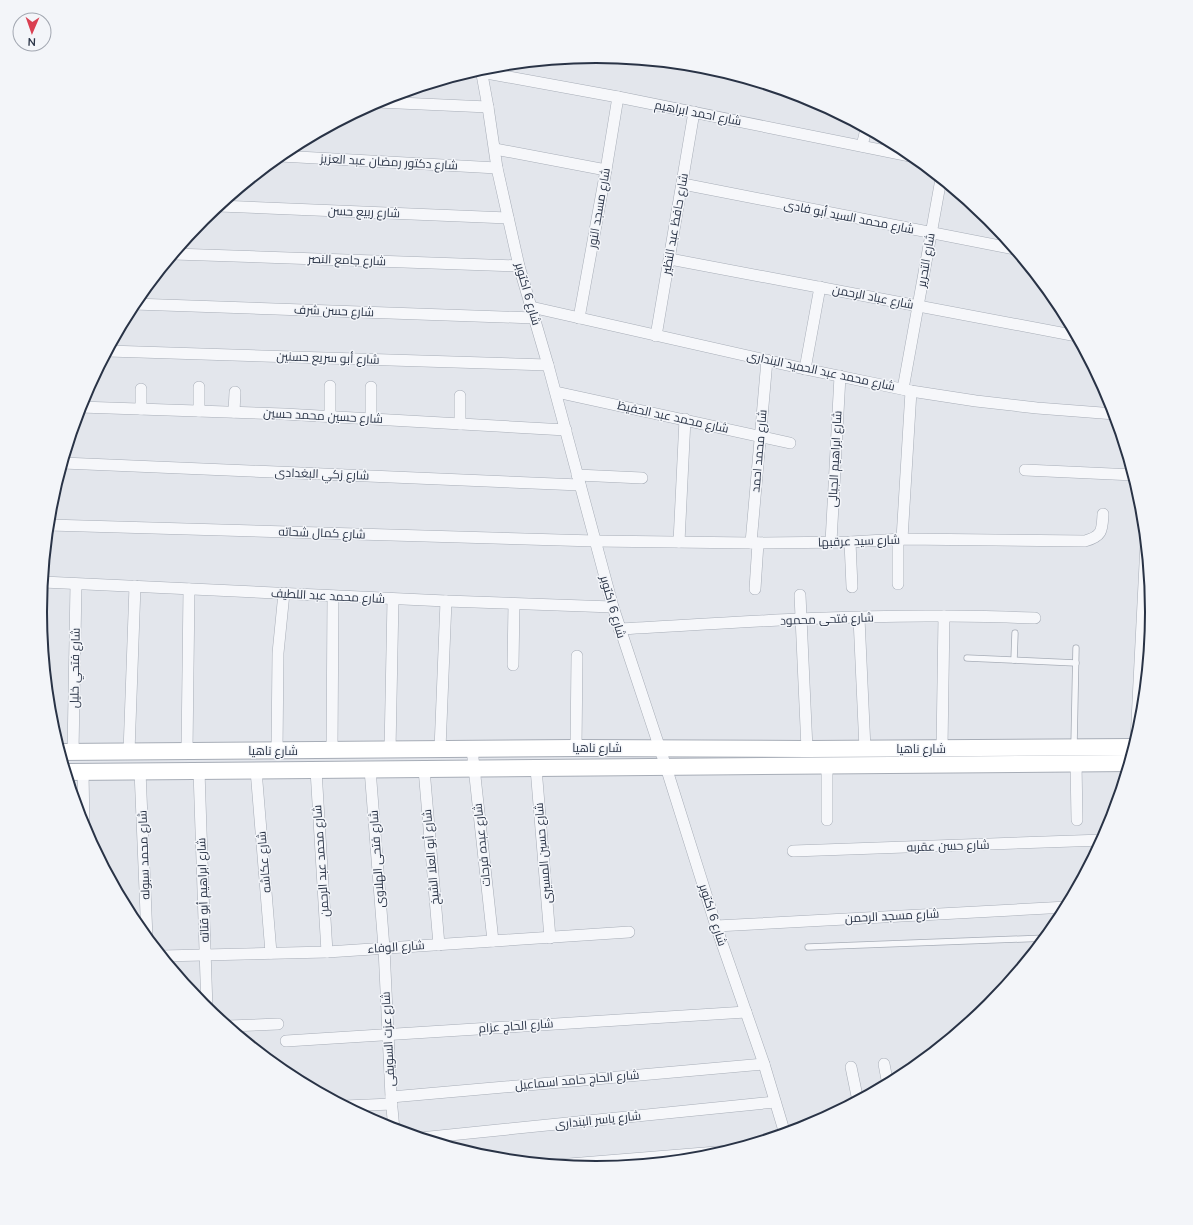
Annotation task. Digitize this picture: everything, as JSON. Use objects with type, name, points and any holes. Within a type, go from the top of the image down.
[{"type":"main road","name":"شارع ناهيا","points":[[67,752],[576,748],[942,748],[1075,756],[1125,762]]},
{"type":"main road","name":"شارع ناهيا","points":[[71,772],[899,765],[1075,756],[1129,748]]},
{"type":"main road","points":[[899,765],[900,749]]},
{"type":"street","name":"شارع احمد ابراهيم","points":[[496,73],[898,153]]},
{"type":"street","name":"شارع 6 اكتوبر","points":[[482,76],[498,168],[519,266],[556,392],[619,629],[660,748],[716,926],[764,1064],[783,1129]]},
{"type":"street","name":"شارع مسجد النور","points":[[579,318],[618,97]]},
{"type":"street","points":[[392,103],[488,107]]},
{"type":"street","name":"شارع حافظ عبد النظير","points":[[656,336],[694,112]]},
{"type":"street","points":[[862,146],[865,134]]},
{"type":"street","points":[[495,149],[606,170]]},
{"type":"street","name":"شارع دكتور رمضان عبد العزيز","points":[[290,157],[498,168]]},
{"type":"street","name":"شارع محمد السيد أبو فادى","points":[[683,184],[1008,248]]},
{"type":"street","name":"شارع التحرير","points":[[898,584],[907,390],[918,306],[940,184]]},
{"type":"street","name":"شارع ربيع حسن","points":[[226,206],[508,218]]},
{"type":"street","name":"شارع جامع النصر","points":[[180,254],[519,266]]},
{"type":"street","name":"شارع عباد الرحمن","points":[[670,259],[1070,335]]},
{"type":"street","points":[[805,369],[820,287]]},
{"type":"street","name":"شارع حسن شرف","points":[[142,304],[533,313]]},
{"type":"street","name":"شارع محمد عبد الحميد البندارى","points":[[533,313],[579,318],[805,369],[907,390],[976,401],[1037,408],[1108,413]]},
{"type":"street","name":"شارع أبو سريع حسنين","points":[[114,351],[548,365]]},
{"type":"street","name":"شارع محمد احمد","points":[[756,589],[755,543],[767,360]]},
{"type":"street","name":"شارع ابراهيم الجبالى","points":[[831,542],[840,376]]},
{"type":"street","points":[[330,386],[330,416]]},
{"type":"street","points":[[198,411],[199,387]]},
{"type":"street","points":[[371,387],[371,419]]},
{"type":"street","points":[[141,390],[141,409]]},
{"type":"street","points":[[234,412],[235,392]]},
{"type":"street","name":"شارع محمد عبد الحفيظ","points":[[556,392],[790,443]]},
{"type":"street","points":[[460,396],[460,424]]},
{"type":"street","name":"شارع حسين محمد حسين","points":[[87,407],[330,416],[566,430]]},
{"type":"street","points":[[679,542],[684,419]]},
{"type":"street","name":"شارع زكي البغدادى","points":[[68,463],[579,480],[642,478]]},
{"type":"street","points":[[1025,470],[1128,475]]},
{"type":"street","name":"شارع سيد عرقبها","points":[[595,541],[755,543],[850,542],[900,539],[1085,541],[1099,536],[1102,529],[1103,514]]},
{"type":"street","name":"شارع كمال شحاته","points":[[55,525],[595,541]]},
{"type":"street","points":[[850,542],[852,587]]},
{"type":"street","points":[[1138,702],[1145,573]]},
{"type":"street","name":"شارع محمد عبد اللطيف","points":[[48,582],[393,599],[613,607]]},
{"type":"street","name":"شارع فتحي خليل","points":[[67,752],[76,584]]},
{"type":"street","points":[[129,752],[135,586]]},
{"type":"street","points":[[187,752],[189,589]]},
{"type":"street","points":[[277,751],[278,653],[284,594]]},
{"type":"street","points":[[332,750],[333,596]]},
{"type":"street","points":[[800,596],[807,749]]},
{"type":"street","points":[[390,750],[393,599]]},
{"type":"street","points":[[440,749],[446,601]]},
{"type":"street","points":[[514,604],[514,665]]},
{"type":"street","points":[[942,748],[944,616]]},
{"type":"street","name":"شارع فتحى محمود","points":[[619,629],[801,619],[944,616],[1036,618]]},
{"type":"street","points":[[859,618],[865,749]]},
{"type":"street","points":[[576,748],[577,656]]},
{"type":"street","name":"شارع عبده فرحات","points":[[472,749],[493,941]]},
{"type":"street","points":[[1075,756],[1077,820]]},
{"type":"street","points":[[827,766],[827,820]]},
{"type":"street","name":"شارع حسين المسيرى","points":[[536,768],[550,938]]},
{"type":"street","name":"شارع أبو العلا الشيخ","points":[[424,769],[439,945]]},
{"type":"street","name":"شارع عكاشه","points":[[256,770],[271,953]]},
{"type":"street","name":"شارع محمد عبد الرحمن","points":[[316,770],[327,952]]},
{"type":"street","name":"شارع فتحى الهلاوى","points":[[370,770],[384,948]]},
{"type":"street","name":"شارع محمد سبوله","points":[[140,771],[147,927]]},
{"type":"street","name":"شارع ابراهيم أبو قتاته","points":[[199,771],[207,1000]]},
{"type":"street","points":[[83,772],[84,809]]},
{"type":"street","name":"شارع حسن عقربه","points":[[793,851],[1096,840]]},
{"type":"street","name":"شارع مسجد الرحمن","points":[[716,926],[1059,907]]},
{"type":"street","name":"شارع الوفاء","points":[[168,956],[327,952],[629,932]]},
{"type":"street","name":"شارع عزت السويفى","points":[[384,948],[393,1123]]},
{"type":"street","name":"شارع الحاج عزام","points":[[286,1041],[746,1012]]},
{"type":"street","points":[[234,1026],[278,1024]]},
{"type":"street","name":"شارع الحاج حامد اسماعيل","points":[[353,1105],[764,1064]]},
{"type":"street","points":[[884,1064],[887,1078]]},
{"type":"street","points":[[851,1067],[857,1096]]},
{"type":"street","name":"شارع ياسر البندارى","points":[[433,1137],[775,1102]]},
{"type":"street","points":[[594,1162],[680,1155]]},
{"type":"lane","points":[[1014,660],[1015,633]]},
{"type":"lane","points":[[1075,756],[1076,648]]},
{"type":"lane","points":[[967,658],[1076,663]]},
{"type":"lane","points":[[808,947],[1038,938]]}]
